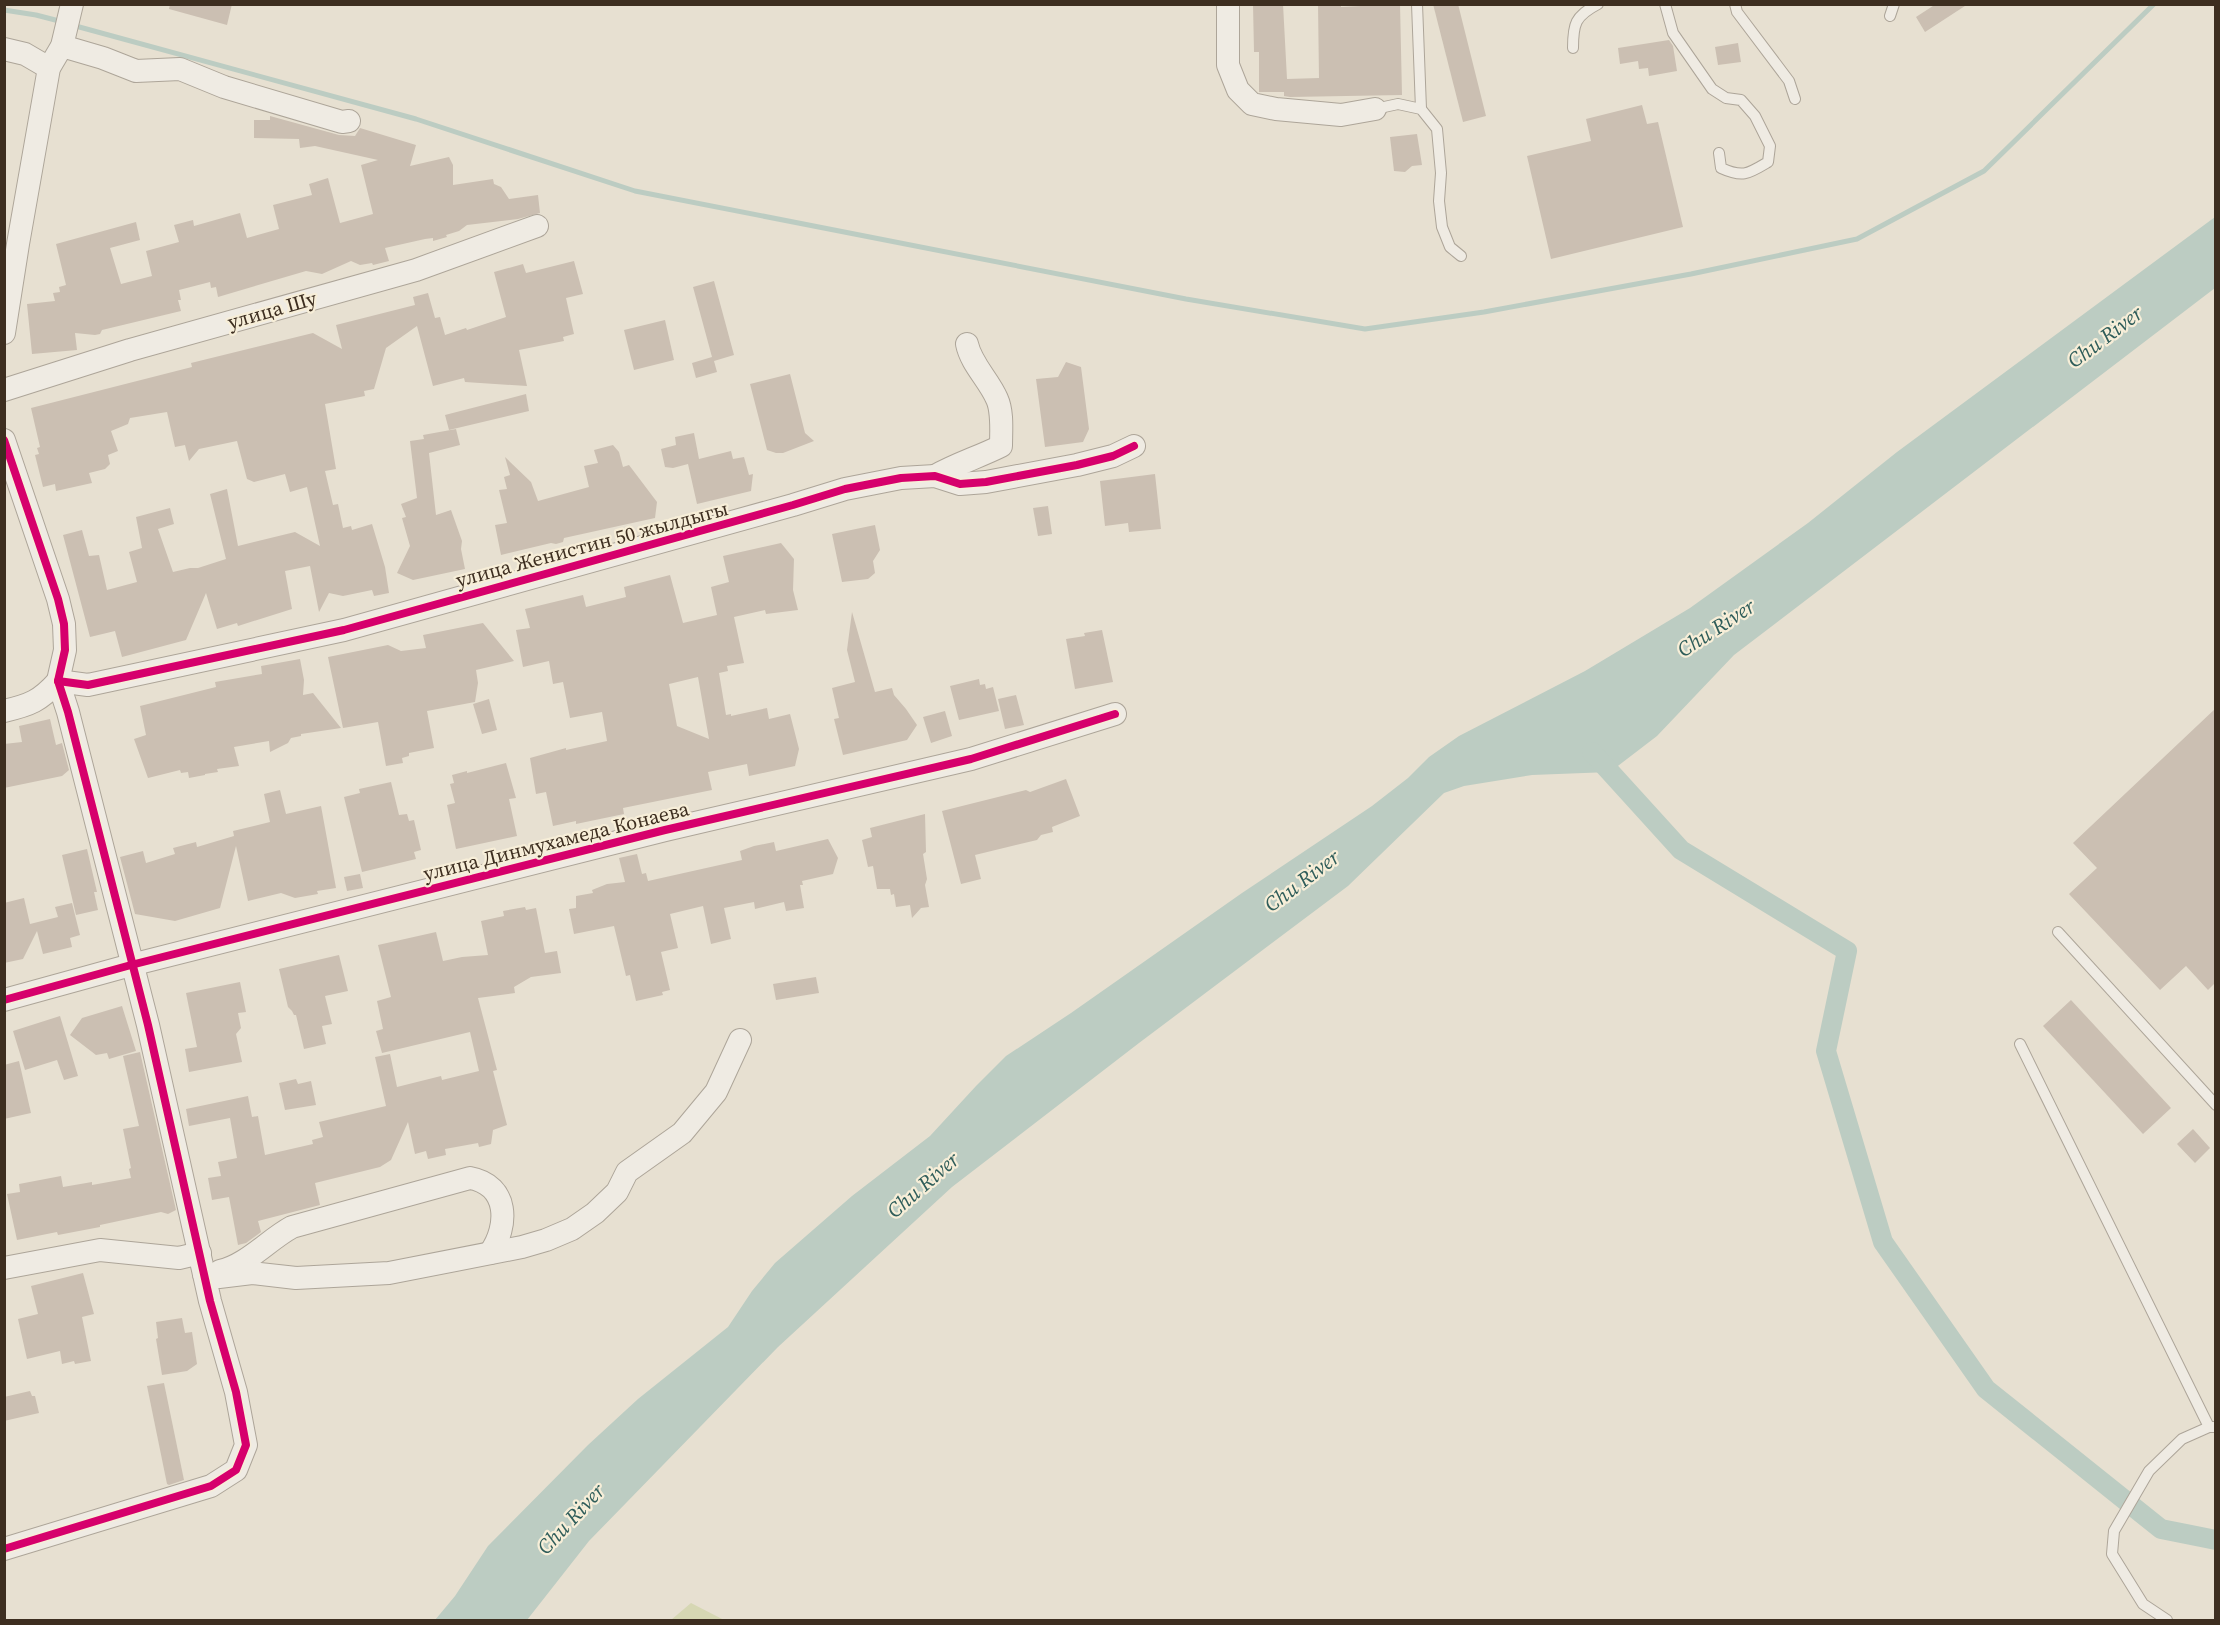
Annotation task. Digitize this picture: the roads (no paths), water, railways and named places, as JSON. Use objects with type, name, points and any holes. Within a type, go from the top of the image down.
[{"type":"street","points":[[4,333],[50,68],[62,46],[72,4]]},
{"type":"street","points":[[1228,4],[1228,65],[1238,90],[1252,104],[1276,109],[1341,115],[1375,109]]},
{"type":"street","points":[[62,46],[136,71],[180,69],[269,102],[342,122],[350,121]]},
{"type":"street","points":[[4,49],[25,54],[50,68]]},
{"type":"street","name":"улица Шу","points":[[4,390],[130,350],[416,270],[537,226]]},
{"type":"street","points":[[935,476],[952,466],[979,457],[1000,446],[1002,426],[998,401],[976,365],[967,344]]},
{"type":"street","points":[[4,441],[58,599],[64,624],[65,650],[58,681],[44,697],[24,706],[4,711]]},
{"type":"street","name":"улица Женистин 50 жылдыгы","points":[[58,681],[88,685],[344,630],[845,489],[901,478],[935,476],[960,484],[986,482],[1077,465],[1113,456],[1134,446]]},
{"type":"street","points":[[4,1549],[211,1486],[236,1470],[246,1445],[236,1392],[202,1263],[151,1035],[58,681]]},
{"type":"street","name":"улица Динмухамеда Конаева","points":[[4,1000],[131,965],[665,830],[971,759],[1115,714]]},
{"type":"street","points":[[202,1263],[219,1277],[252,1273],[296,1278],[390,1274],[546,1240],[572,1229],[595,1213],[617,1192],[627,1172],[682,1133],[716,1092],[740,1040]]},
{"type":"street","points":[[4,1268],[100,1250],[179,1258],[227,1269],[292,1227],[470,1178],[483,1180],[494,1188],[502,1212],[503,1226],[499,1239],[490,1253]]},
{"type":"lane","points":[[1418,4],[1421,109],[1437,129],[1442,227],[1450,247],[1461,256]]},
{"type":"lane","points":[[1573,48],[1573,30],[1579,15],[1598,4]]},
{"type":"lane","points":[[1665,4],[1673,33],[1712,89],[1726,98],[1741,100],[1755,116],[1770,146],[1768,162],[1748,174],[1734,174],[1721,168],[1719,153]]},
{"type":"lane","points":[[1735,4],[1737,12],[1789,81],[1795,99]]},
{"type":"lane","points":[[1890,16],[1894,4]]},
{"type":"lane","points":[[1375,109],[1398,104],[1421,109]]},
{"type":"lane","points":[[2058,932],[2216,1105]]},
{"type":"lane","points":[[2020,1044],[2212,1427],[2182,1439],[2149,1471],[2115,1532],[2112,1554],[2143,1604],[2167,1620]]},
{"type":"water","name":"Chu River","points":[[2215,217],[2215,288],[1734,655],[1657,736],[1610,772],[1532,775],[1464,786],[1444,793],[1348,886],[952,1187],[778,1347],[589,1541],[527,1620],[435,1620],[455,1596],[488,1546],[588,1445],[638,1399],[728,1327],[752,1291],[775,1263],[852,1196],[930,1136],[1006,1056],[1372,806],[1408,778],[1429,757],[1459,736],[1585,671],[1690,608],[1808,523],[1897,452]]},
{"type":"waterway","points":[[72,25],[416,119],[635,191],[1186,299],[1365,329],[1484,312],[1691,274],[1857,239],[1984,171],[2154,4]]},
{"type":"waterway","points":[[4,10],[63,22]]},
{"type":"waterway","points":[[1592,752],[1681,850],[1847,951],[1826,1051],[1883,1242],[1986,1389],[2161,1529],[2216,1540]]}]
